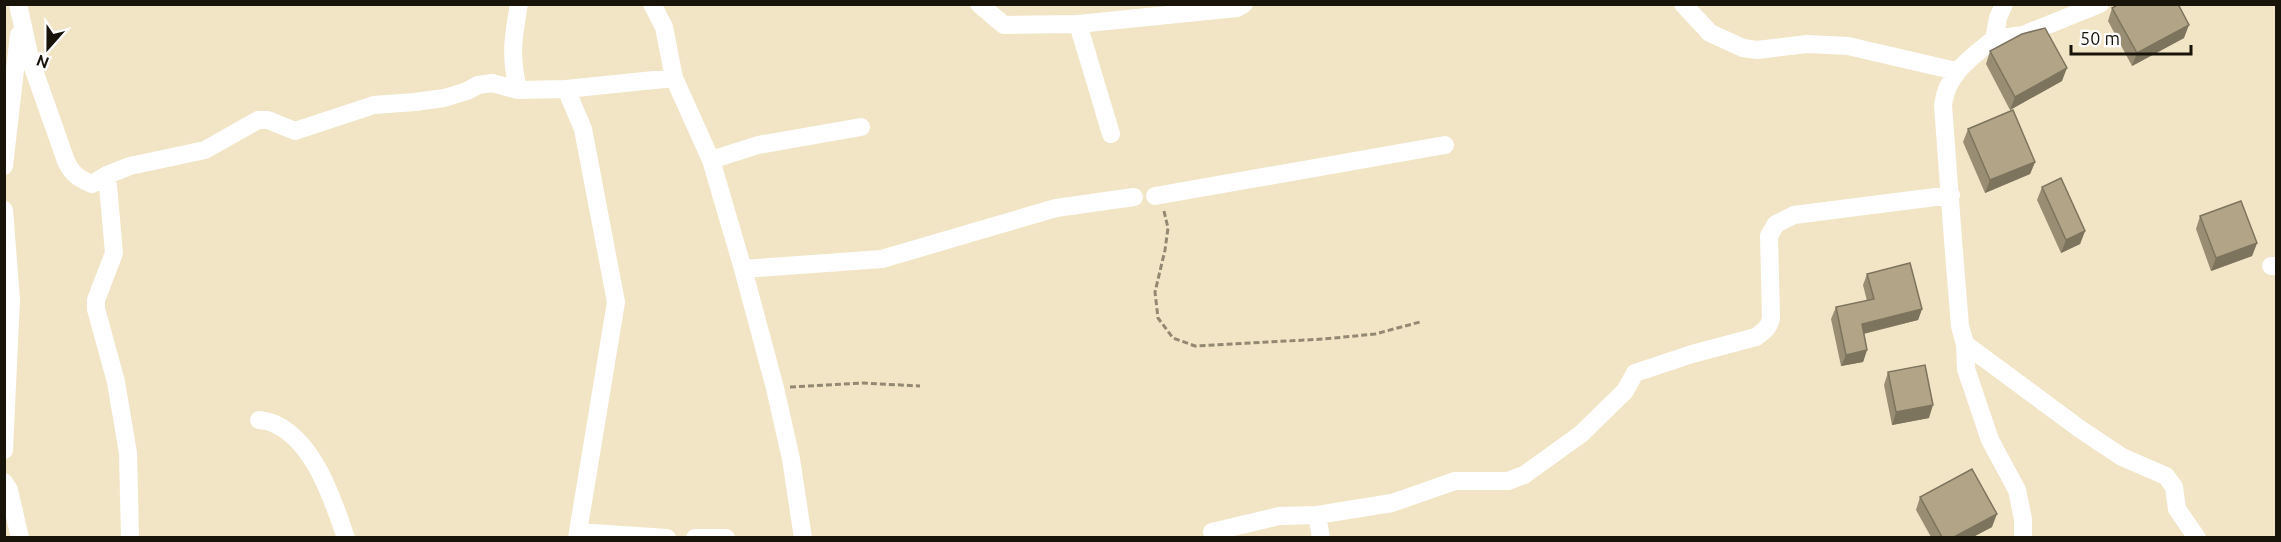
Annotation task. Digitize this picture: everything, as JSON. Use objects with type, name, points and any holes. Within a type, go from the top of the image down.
[{"type":"street","points":[[518,90],[512,63],[512,41],[519,4]]},
{"type":"street","points":[[652,4],[664,27],[674,78],[711,160],[743,269],[775,388],[791,459],[803,537]]},
{"type":"street","points":[[979,4],[1004,25],[1078,24],[1237,8],[1244,4]]},
{"type":"street","points":[[1683,4],[1710,33],[1743,48],[1757,50],[1807,44],[1848,46],[1956,71]]},
{"type":"street","points":[[1995,39],[1998,18],[2004,4]]},
{"type":"street","points":[[2023,537],[2017,490],[1990,440],[1966,369],[1965,344],[1960,326],[1943,105],[1944,93],[1956,71],[1995,39],[2023,35],[2100,4]]},
{"type":"street","points":[[19,13],[30,59],[71,172],[82,181],[92,184],[107,175],[138,164],[205,150],[258,120],[268,120],[296,131],[374,105],[444,98],[485,84],[503,85],[518,90],[566,89],[674,78]]},
{"type":"street","points":[[4,166],[19,13]]},
{"type":"street","points":[[1078,24],[1111,134]]},
{"type":"street","points":[[566,89],[583,129],[616,302],[577,535],[667,537]]},
{"type":"street","points":[[711,160],[758,145],[861,127]]},
{"type":"street","points":[[1155,196],[1445,145]]},
{"type":"street","points":[[107,175],[114,253],[96,300],[96,309],[116,382],[129,453],[130,537]]},
{"type":"street","points":[[1212,532],[1279,516],[1317,515],[1392,503],[1455,481],[1508,481],[1524,475],[1581,434],[1625,391],[1635,373],[1692,354],[1756,337],[1765,331],[1771,318],[1768,236],[1776,224],[1794,215],[1951,195]]},
{"type":"street","points":[[743,269],[882,259],[1056,208],[1134,197]]},
{"type":"street","points":[[4,210],[11,299],[4,450]]},
{"type":"street","points":[[1965,344],[2105,446],[2122,457],[2166,477],[2174,487],[2177,509],[2197,537]]},
{"type":"street","points":[[259,420],[277,425],[297,440],[327,484],[346,537]]},
{"type":"street","points":[[4,482],[9,490],[20,537]]},
{"type":"street","points":[[1317,515],[1322,537]]},
{"type":"street","points":[[695,537],[726,537]]},
{"type":"path","points":[[1155,196],[1164,209],[1168,228],[1155,292],[1158,318],[1173,338],[1195,346],[1324,339],[1375,334],[1420,322]]},
{"type":"path","points":[[775,388],[862,383],[920,386]]},
{"type":"building","points":[[2119,4],[2178,4],[2189,25],[2137,53],[2112,8]]},
{"type":"building","points":[[2045,28],[2067,68],[2015,97],[1990,51],[2022,34]]},
{"type":"building","points":[[2013,110],[2035,162],[1990,180],[1968,129]]},
{"type":"building","points":[[2061,178],[2085,231],[2066,240],[2042,187]]},
{"type":"building","points":[[2241,201],[2257,243],[2216,258],[2200,216]]},
{"type":"building","points":[[1910,263],[1922,309],[1862,324],[1867,350],[1846,355],[1836,307],[1874,299],[1867,274]]},
{"type":"building","points":[[1925,365],[1933,405],[1896,412],[1888,372]]},
{"type":"building","points":[[1972,469],[1997,514],[1954,537],[1942,537],[1920,497]]}]
